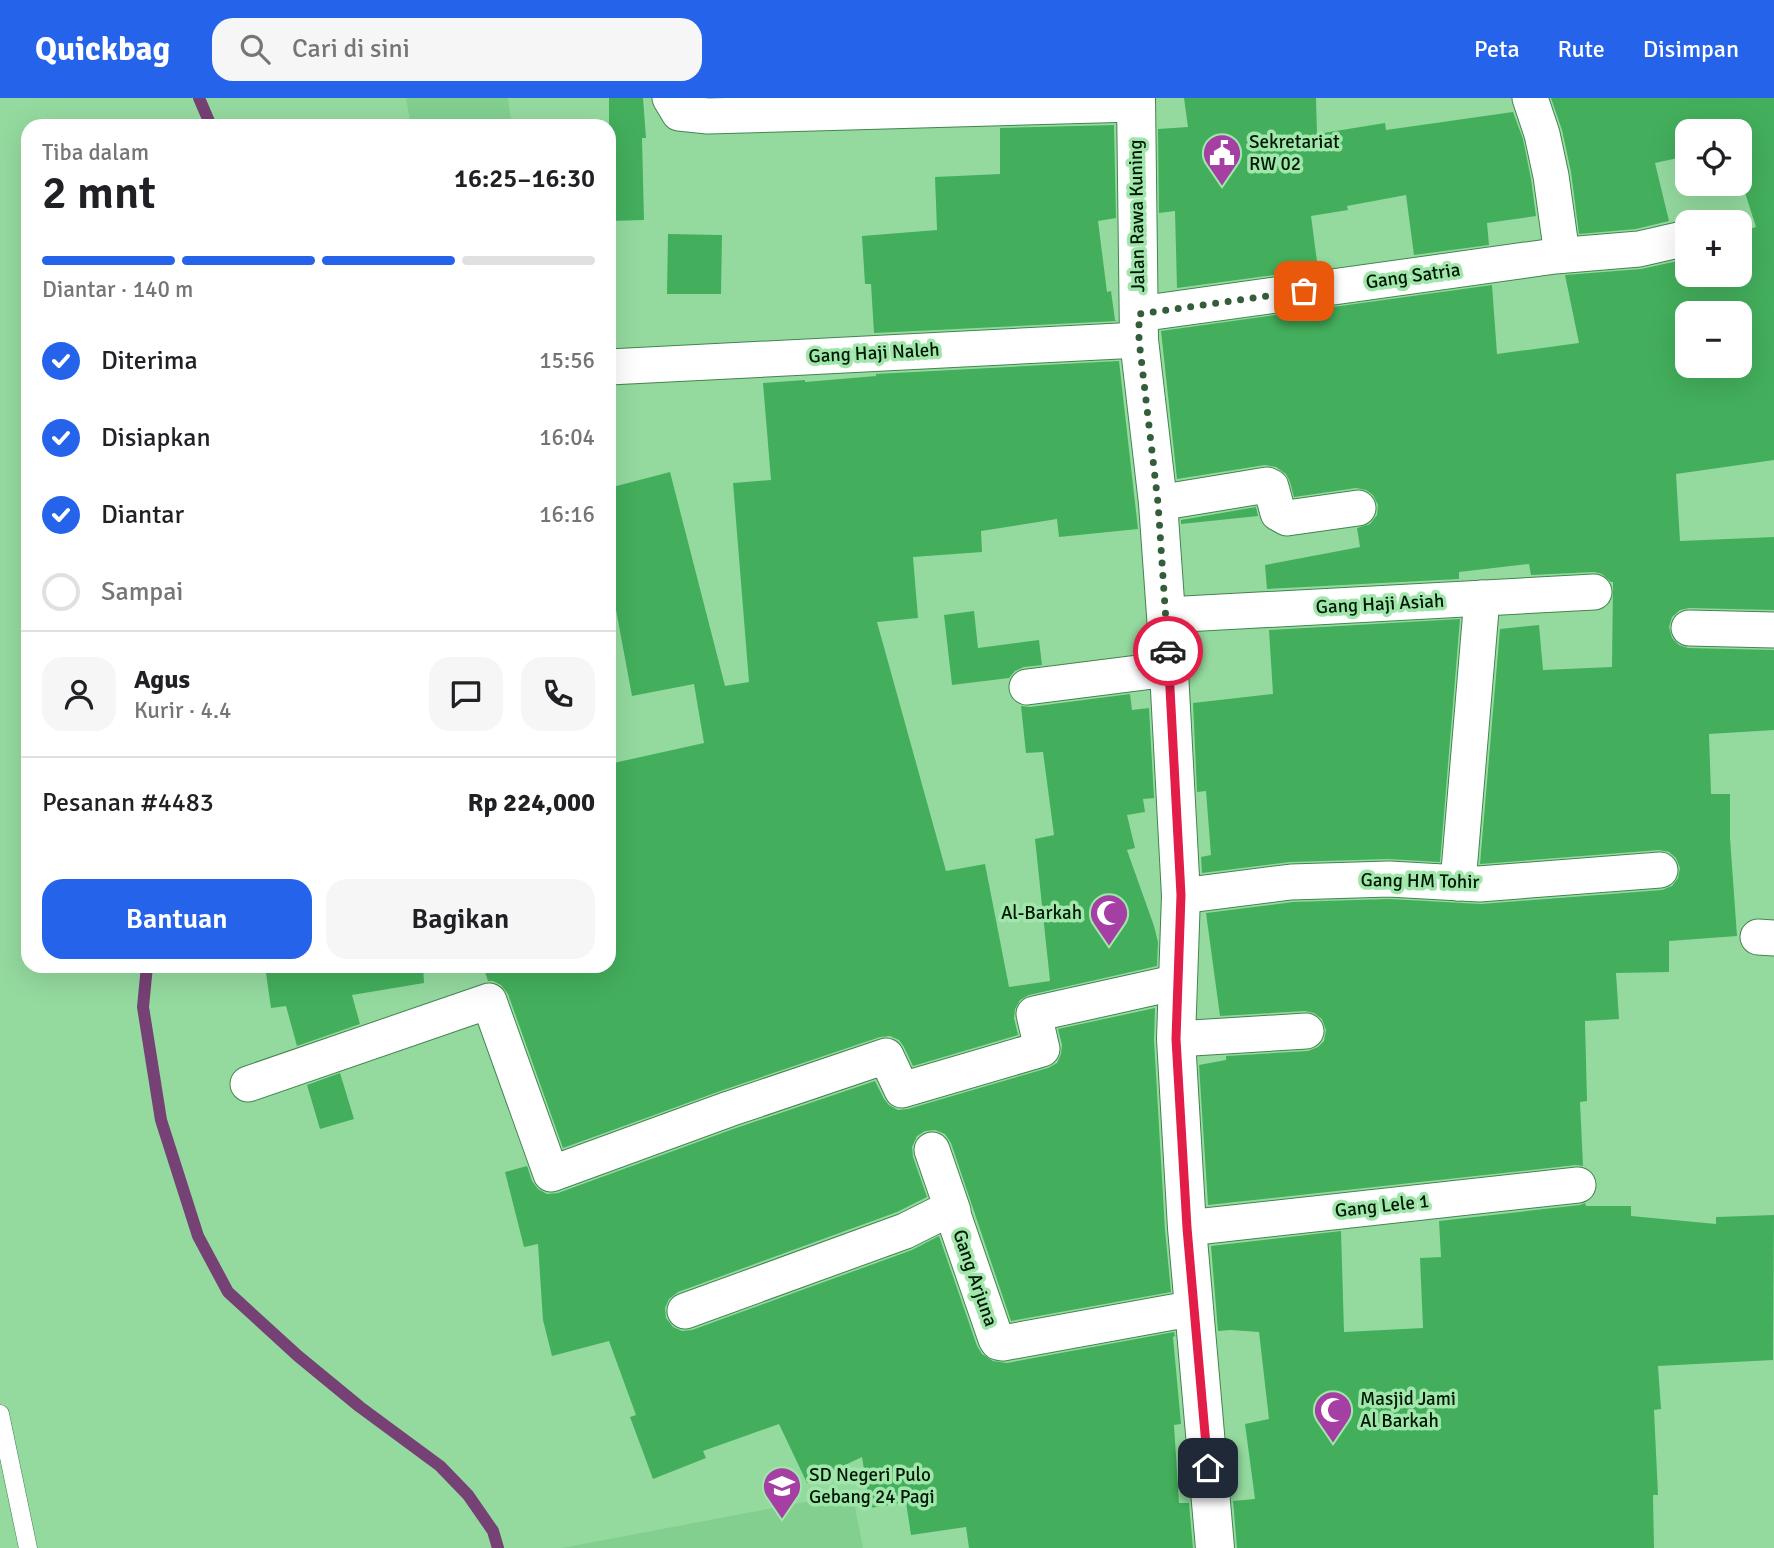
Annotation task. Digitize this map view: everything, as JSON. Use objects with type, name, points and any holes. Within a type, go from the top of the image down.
[{"type":"street","points":[[670,98],[679,113],[708,116],[1136,101]]},
{"type":"street","points":[[1530,98],[1544,145],[1562,255]]},
{"type":"street","name":"Jalan Rawa Kuning","points":[[1136,101],[1139,327],[1158,503],[1181,895],[1176,1039],[1187,1228],[1215,1548]]},
{"type":"street","name":"Gang Satria","points":[[1139,327],[1562,255],[1639,249],[1675,241]]},
{"type":"street","name":"Gang Haji Naleh","points":[[616,367],[1139,327]]},
{"type":"street","points":[[1158,503],[1267,485],[1271,487],[1278,513],[1283,517],[1358,508]]},
{"type":"street","name":"Gang Haji Asiah","points":[[1166,615],[1594,592]]},
{"type":"street","points":[[1458,883],[1482,598]]},
{"type":"street","points":[[1689,628],[1774,630]]},
{"type":"street","points":[[1027,687],[1169,669]]},
{"type":"street","name":"Gang HM Tohir","points":[[1181,895],[1291,881],[1389,879],[1479,884],[1660,870]]},
{"type":"street","points":[[248,1084],[489,1002],[551,1174],[729,1108],[886,1056],[902,1090],[1042,1049],[1034,1014],[1178,982]]},
{"type":"street","points":[[1176,1039],[1306,1031]]},
{"type":"street","points":[[932,1150],[951,1201],[953,1211],[948,1213]]},
{"type":"street","name":"Gang Lele 1","points":[[1187,1228],[1578,1185]]},
{"type":"street","name":"Gang Arjuna","points":[[685,1311],[905,1231],[946,1212],[953,1215],[998,1342],[1195,1308]]},
{"type":"lane","points":[[0,1414],[28,1548]]},
{"type":"shaded area","points":[[406,98],[508,98],[511,119],[410,119]]},
{"type":"shaded area","name":"SD Negeri Pulo Gebang 24 Pagi","points":[[852,1493],[863,1548],[562,1548]]},
{"type":"building","points":[[609,98],[643,98],[646,138],[642,138],[644,220],[616,221],[616,119],[609,119]]},
{"type":"building","points":[[1184,98],[1316,98],[1317,134],[1385,123],[1386,130],[1513,112],[1523,139],[1536,216],[1487,223],[1489,245],[1414,255],[1406,195],[1347,206],[1348,210],[1311,216],[1318,269],[1177,288],[1175,211],[1159,213],[1158,129],[1188,127]]},
{"type":"building","points":[[1551,98],[1774,98],[1774,460],[1676,474],[1680,541],[1774,537],[1774,610],[1689,608],[1680,610],[1672,617],[1669,627],[1672,638],[1679,645],[1688,648],[1774,650],[1774,730],[1709,734],[1711,794],[1730,794],[1730,838],[1737,936],[1669,941],[1669,972],[1616,973],[1619,1019],[1585,1021],[1587,1101],[1580,1102],[1583,1166],[1208,1205],[1199,1065],[1226,1060],[1226,1056],[1308,1051],[1324,1041],[1326,1030],[1322,1019],[1305,1011],[1220,1016],[1206,913],[1293,902],[1389,899],[1481,904],[1662,890],[1672,886],[1678,878],[1680,868],[1676,858],[1669,852],[1659,850],[1480,864],[1500,629],[1539,625],[1543,670],[1612,667],[1613,582],[1594,572],[1531,575],[1529,564],[1459,572],[1459,579],[1267,589],[1265,565],[1360,547],[1357,528],[1370,524],[1377,515],[1378,505],[1373,495],[1356,488],[1294,497],[1286,474],[1276,467],[1265,465],[1177,479],[1161,331],[1492,285],[1497,354],[1579,343],[1565,275],[1641,269],[1675,262],[1675,287],[1752,287],[1752,228],[1756,227],[1746,196],[1752,196],[1752,119],[1675,119],[1675,159],[1655,163],[1669,221],[1636,229],[1579,234],[1571,172],[1562,130]]},
{"type":"building","points":[[1114,125],[1116,218],[1098,221],[1107,292],[1111,291],[1117,321],[874,333],[871,284],[865,284],[862,236],[937,230],[935,177],[1000,174],[1000,128]]},
{"type":"building","points":[[668,234],[722,235],[721,294],[667,294]]},
{"type":"building","points":[[1119,361],[1138,529],[1059,537],[1057,519],[981,531],[982,552],[913,557],[918,618],[877,622],[946,871],[985,864],[1009,987],[1050,981],[1035,839],[1054,835],[1043,752],[1026,753],[1021,706],[1130,694],[1132,710],[1149,708],[1154,798],[1143,799],[1145,812],[1127,815],[1135,848],[1127,850],[1154,926],[1158,942],[1157,966],[1029,995],[1020,1000],[1015,1009],[1018,1035],[913,1066],[899,1040],[890,1036],[880,1037],[563,1148],[508,994],[501,985],[488,981],[485,973],[616,973],[616,762],[704,743],[694,684],[632,696],[616,610],[616,486],[670,472],[725,686],[749,682],[733,483],[771,480],[763,383],[805,382],[876,374]]},
{"type":"building","points":[[1256,507],[1258,516],[1181,524],[1181,520]]},
{"type":"building","points":[[974,611],[978,648],[1039,640],[1042,665],[1024,667],[1009,678],[952,685],[944,615]]},
{"type":"building","points":[[1460,619],[1440,862],[1388,859],[1290,862],[1202,873],[1201,857],[1211,855],[1206,791],[1197,792],[1193,703],[1273,694],[1269,630]]},
{"type":"building","points":[[266,973],[423,973],[424,983],[352,995],[360,1024],[297,1046],[286,1006],[271,1008]]},
{"type":"building","points":[[1155,1008],[1154,1040],[1171,1292],[1011,1321],[951,1143],[945,1134],[935,1130],[925,1131],[917,1136],[912,1147],[927,1197],[897,1212],[678,1292],[669,1299],[665,1308],[666,1318],[673,1327],[682,1331],[692,1330],[912,1250],[939,1236],[977,1346],[982,1354],[993,1361],[1007,1363],[1174,1332],[1181,1424],[1174,1425],[1179,1503],[1189,1503],[1193,1548],[969,1548],[966,1527],[911,1535],[906,1502],[870,1508],[862,1457],[807,1483],[779,1424],[703,1451],[706,1458],[653,1479],[630,1417],[636,1415],[609,1341],[552,1356],[543,1320],[538,1244],[524,1247],[505,1172],[527,1166],[538,1189],[547,1194],[558,1193],[875,1081],[889,1105],[898,1110],[908,1109],[1048,1068],[1057,1063],[1061,1054],[1058,1029]]},
{"type":"building","points":[[340,1073],[354,1119],[320,1129],[307,1085]]},
{"type":"building","points":[[1585,1203],[1586,1206],[1631,1206],[1631,1216],[1716,1224],[1716,1217],[1774,1215],[1773,1360],[1658,1366],[1661,1409],[1654,1410],[1658,1495],[1653,1495],[1654,1548],[1237,1548],[1233,1501],[1255,1499],[1245,1424],[1269,1419],[1259,1332],[1218,1331],[1211,1246],[1341,1231],[1344,1332],[1423,1328],[1420,1258],[1441,1257],[1439,1221]]},
{"type":"waterway","points":[[199,98],[208,119]]},
{"type":"waterway","points":[[146,973],[143,1007],[161,1120],[198,1236],[228,1292],[298,1356],[360,1407],[440,1466],[468,1495],[493,1531],[498,1548]]},
{"type":"way so far","points":[[1168,651],[1158,503],[1139,340],[1139,314],[1304,291]]},
{"type":"place","name":"Sekretariat RW 02","points":[[1222,187]]},
{"type":"place","name":"Al-Barkah","points":[[1109,947]]},
{"type":"place","name":"Masjid Jami Al Barkah","points":[[1333,1444]]},
{"type":"place","name":"SD Negeri Pulo Gebang 24 Pagi","points":[[782,1520]]},
{"type":"route","points":[[1168,651],[1181,895],[1176,1039],[1187,1228],[1208,1468]]}]
